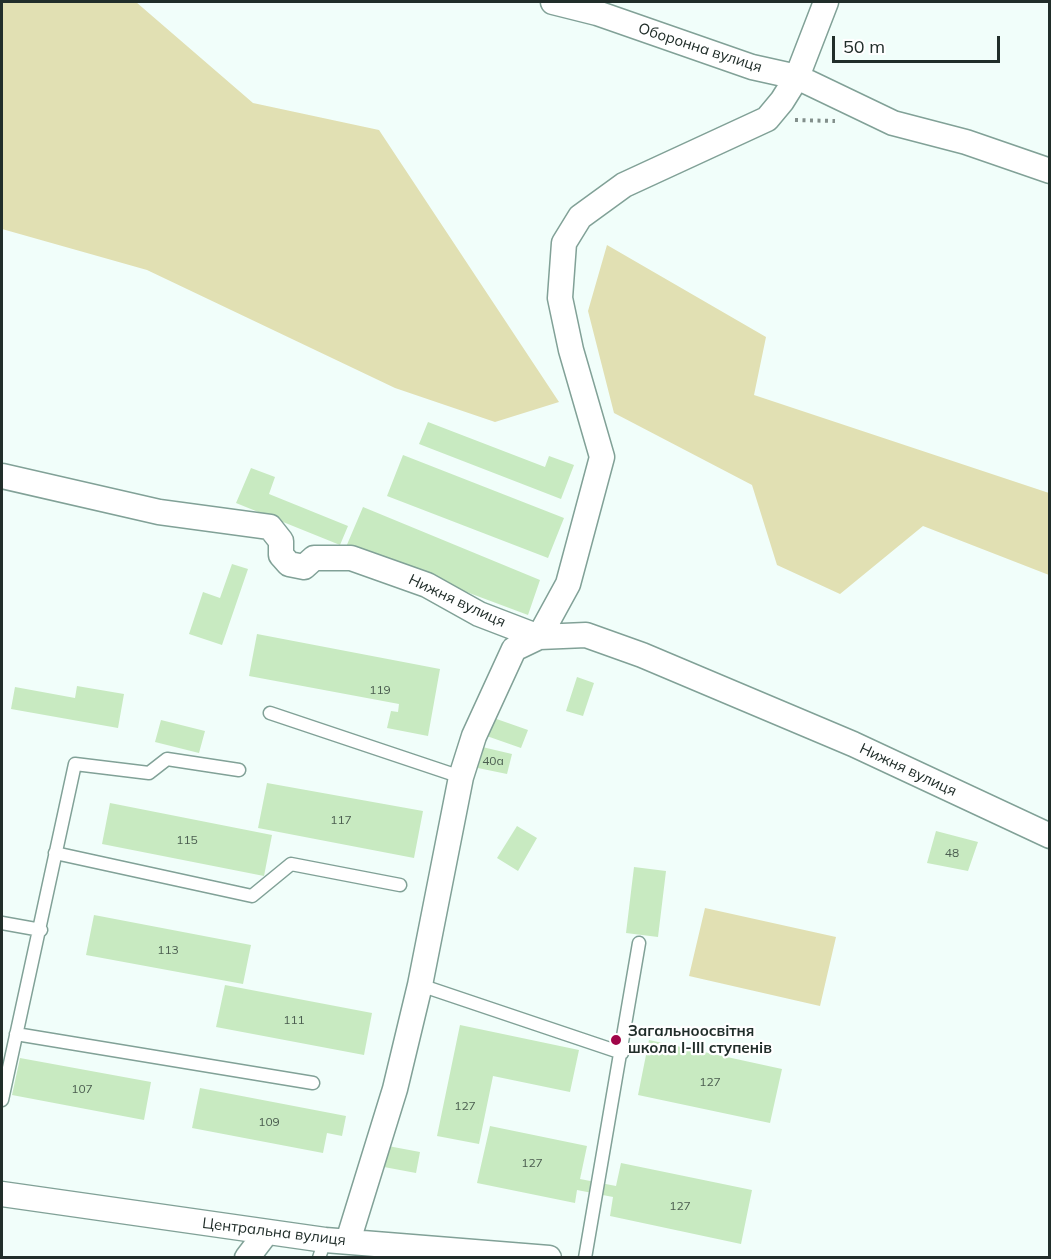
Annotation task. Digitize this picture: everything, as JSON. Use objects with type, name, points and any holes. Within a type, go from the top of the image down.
[{"type":"street","name":"Оборонна вулиця","points":[[553,2],[597,13],[752,67],[797,76],[893,123],[966,142],[1050,171]]},
{"type":"street","points":[[348,1241],[395,1089],[420,985],[461,777],[474,736],[514,649],[539,637],[568,584],[602,457],[571,350],[560,298],[564,243],[580,217],[624,185],[767,119],[782,101],[797,76],[826,2]]},
{"type":"street","name":"Нижня вулиця","points":[[2,476],[159,512],[270,527],[281,542],[281,555],[289,564],[304,567],[314,558],[351,558],[427,585],[478,614],[539,637],[586,635],[642,655],[853,744],[1050,836]]},
{"type":"street","name":"Центральна вулиця","points":[[2,1194],[266,1233],[322,1249],[348,1241],[549,1257]]},
{"type":"street","points":[[247,1257],[266,1233]]},
{"type":"lane","points":[[270,712],[461,777]]},
{"type":"lane","points":[[2,1100],[5,1068],[16,1034],[41,930],[75,764],[150,773],[167,759],[239,770]]},
{"type":"lane","points":[[55,853],[252,896],[291,864],[400,885]]},
{"type":"lane","points":[[2,923],[41,930]]},
{"type":"lane","points":[[585,1257],[622,1053],[639,943]]},
{"type":"lane","points":[[420,985],[622,1053]]},
{"type":"lane","points":[[16,1034],[313,1083]]},
{"type":"path","points":[[767,119],[846,122]]},
{"type":"green space","points":[[2,2],[136,2],[253,103],[379,130],[559,402],[495,422],[395,388],[147,270],[2,229]]},
{"type":"green space","points":[[607,245],[766,337],[754,395],[1049,493],[1049,575],[923,526],[840,594],[777,565],[752,485],[614,413],[588,311]]},
{"type":"green space","points":[[705,908],[836,937],[820,1006],[689,976]]},
{"type":"building","points":[[428,422],[545,467],[549,456],[574,465],[561,499],[419,444]]},
{"type":"building","points":[[403,455],[564,518],[548,558],[387,496]]},
{"type":"building","points":[[251,468],[275,477],[269,494],[348,526],[340,545],[236,503]]},
{"type":"building","points":[[363,507],[540,580],[528,615],[346,547]]},
{"type":"building","points":[[232,564],[248,569],[222,645],[189,634],[203,592],[220,598]]},
{"type":"building","points":[[257,634],[440,669],[428,736],[387,728],[391,711],[398,712],[399,704],[249,676]]},
{"type":"building","points":[[577,677],[594,683],[583,716],[566,711]]},
{"type":"building","points":[[77,686],[124,694],[118,728],[11,709],[15,687],[75,698]]},
{"type":"building","points":[[488,716],[528,730],[521,748],[481,734]]},
{"type":"building","points":[[161,720],[205,731],[199,753],[155,742]]},
{"type":"building","points":[[478,746],[512,754],[507,774],[473,767]]},
{"type":"building","points":[[267,783],[423,811],[414,858],[258,828]]},
{"type":"building","points":[[110,803],[272,835],[264,876],[102,844]]},
{"type":"building","points":[[517,826],[537,838],[518,871],[497,858]]},
{"type":"building","points":[[936,831],[978,842],[968,871],[927,863]]},
{"type":"building","points":[[634,867],[666,871],[658,937],[626,933]]},
{"type":"building","points":[[94,915],[251,945],[243,984],[86,955]]},
{"type":"building","points":[[225,985],[372,1013],[364,1055],[216,1027]]},
{"type":"building","points":[[460,1025],[579,1050],[570,1092],[493,1076],[479,1144],[437,1136]]},
{"type":"building","points":[[649,1040],[782,1069],[770,1123],[638,1095]]},
{"type":"building","points":[[20,1058],[151,1082],[144,1120],[12,1095]]},
{"type":"building","points":[[200,1088],[346,1116],[342,1136],[327,1133],[323,1153],[192,1128]]},
{"type":"building","points":[[490,1126],[587,1146],[580,1179],[616,1186],[621,1163],[752,1190],[741,1244],[610,1216],[613,1197],[577,1190],[575,1203],[477,1183]]},
{"type":"building","points":[[388,1146],[420,1152],[416,1173],[384,1167]]},
{"type":"place","name":"Загальноосвітня школа I-III ступенів","points":[[616,1040]]}]
